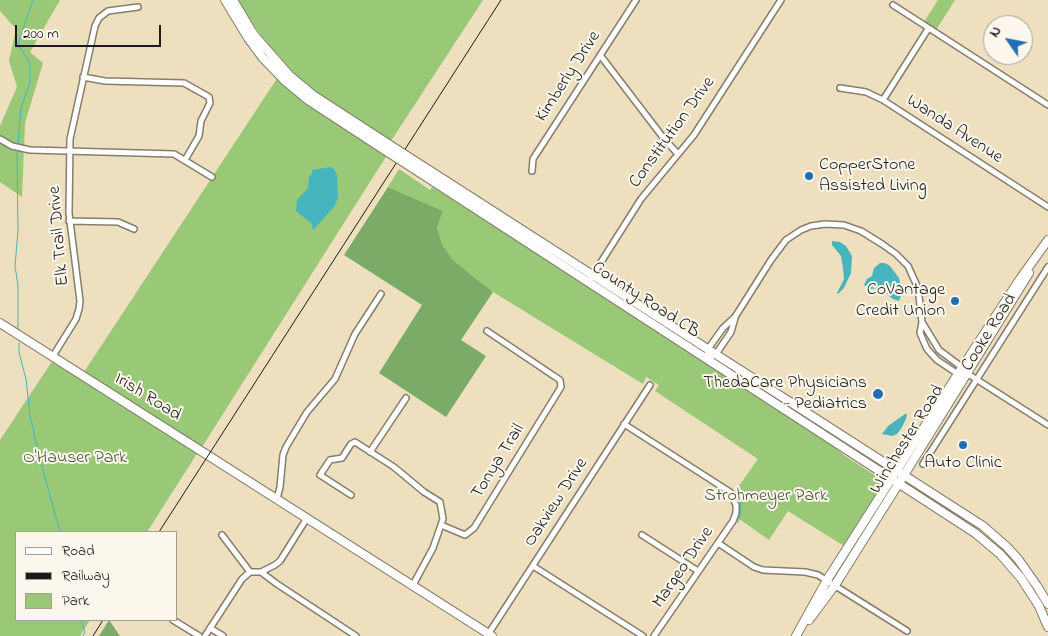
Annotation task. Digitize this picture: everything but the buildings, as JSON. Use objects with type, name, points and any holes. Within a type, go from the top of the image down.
[{"type":"main road","name":"County Road CB","points":[[225,0],[262,57],[284,80],[308,100],[593,275],[897,470],[995,536],[1027,571],[1048,604]]},
{"type":"main road","name":"County Road CB","points":[[233,0],[254,35],[289,75],[313,95],[388,148]]},
{"type":"main road","name":"County Road CB","points":[[413,164],[588,282],[975,533],[1000,554],[1021,578],[1047,622]]},
{"type":"main road","name":"Winchester Road","points":[[796,636],[826,580],[962,366],[1048,240]]},
{"type":"main road","name":"Winchester Road","points":[[796,636],[834,585],[899,483],[968,374],[1024,282],[1038,255]]},
{"type":"main road","name":"Irish Road","points":[[0,323],[489,635]]},
{"type":"street","name":"Kimberly Drive","points":[[532,171],[534,159],[636,0]]},
{"type":"street","name":"Constitution Drive","points":[[588,282],[641,199],[694,135],[781,0]]},
{"type":"street","points":[[893,5],[1048,105]]},
{"type":"street","name":"Elk Trail Drive","points":[[53,356],[76,319],[79,309],[80,301],[70,221],[70,133],[95,26],[105,12],[113,9],[138,7]]},
{"type":"street","points":[[882,100],[928,29]]},
{"type":"street","points":[[600,55],[665,140],[678,154]]},
{"type":"street","points":[[83,76],[105,81],[184,83],[206,96],[210,100],[210,105],[201,121],[199,136],[185,160]]},
{"type":"street","name":"Wanda Avenue","points":[[840,88],[866,92],[882,100],[1048,207]]},
{"type":"street","points":[[0,139],[21,148],[177,155],[212,177]]},
{"type":"street","points":[[70,221],[118,222],[134,229]]},
{"type":"street","points":[[707,360],[708,349],[723,328],[735,317],[786,240],[811,226],[835,224],[861,231],[902,259],[916,281],[922,322],[920,333],[927,349],[940,363],[958,374],[968,374]]},
{"type":"street","name":"Cooke Road","points":[[923,464],[1048,267]]},
{"type":"street","points":[[277,499],[283,455],[286,447],[307,412],[335,380],[355,334],[381,294]]},
{"type":"street","points":[[707,360],[716,354],[731,332],[735,317]]},
{"type":"street","points":[[922,322],[939,350],[962,366],[968,374],[1048,425]]},
{"type":"street","name":"Tonya Trail","points":[[440,525],[464,535],[474,528],[560,390],[561,383],[557,378],[487,331]]},
{"type":"street","name":"Oakview Drive","points":[[489,635],[650,385]]},
{"type":"street","points":[[370,452],[406,398]]},
{"type":"street","name":"Margeo Drive","points":[[624,424],[732,495],[736,505],[735,517],[654,636]]},
{"type":"street","points":[[350,495],[320,476],[330,460],[342,458],[354,442],[394,467],[424,492],[440,502],[443,513],[431,554],[413,585]]},
{"type":"street","points":[[205,636],[242,579],[250,572],[261,572],[272,568],[280,561],[308,518]]},
{"type":"street","points":[[222,535],[250,572]]},
{"type":"street","points":[[642,536],[698,571]]},
{"type":"street","points":[[718,543],[759,569],[770,572],[810,573],[826,580],[907,631]]},
{"type":"street","points":[[533,566],[643,636]]},
{"type":"street","points":[[261,572],[356,636]]},
{"type":"street","points":[[176,621],[199,636]]},
{"type":"street","points":[[210,628],[223,636]]},
{"type":"green space","points":[[0,0],[60,0],[30,52],[43,63],[25,123],[22,197],[0,182],[0,126],[17,87],[9,61],[16,29],[0,11]]},
{"type":"green space","points":[[237,0],[483,0],[391,141],[323,97],[299,79],[264,40]]},
{"type":"green space","points":[[938,0],[955,0],[936,30],[924,22]]},
{"type":"green space","points":[[278,77],[387,155],[202,447],[84,372]]},
{"type":"green space","name":"Strohmeyer Park","points":[[399,169],[430,190],[432,187],[449,197],[826,440],[845,456],[876,476],[881,484],[879,491],[844,546],[788,511],[769,540],[738,518],[739,503],[734,493],[758,459],[655,391],[659,385],[646,377],[643,384],[493,292],[453,260],[442,244],[437,228],[443,211],[388,187]]},
{"type":"green space","points":[[388,187],[443,211],[437,228],[442,244],[453,260],[493,292],[461,340],[486,356],[446,417],[379,373],[422,305],[344,255]]},
{"type":"green space","name":"O'Hauser Park","points":[[53,360],[198,452],[148,531],[15,531],[15,621],[89,621],[80,636],[0,636],[0,440]]},
{"type":"green space","points":[[110,621],[120,636],[99,636]]},
{"type":"water","points":[[330,167],[334,169],[337,175],[338,198],[334,207],[313,230],[312,224],[296,211],[297,200],[308,188],[312,170]]},
{"type":"water","points":[[832,241],[840,242],[846,246],[852,256],[851,273],[844,288],[838,294],[844,279],[843,268],[841,256],[832,245]]},
{"type":"water","points":[[880,263],[890,266],[899,278],[902,293],[899,301],[893,299],[880,288],[870,289],[864,285],[867,279],[872,276],[874,268]]},
{"type":"water","points":[[907,414],[906,419],[897,434],[892,436],[882,434],[888,426]]},
{"type":"waterway","points":[[18,143],[21,108],[30,83],[30,63],[18,44],[33,0]]},
{"type":"waterway","points":[[17,152],[18,231],[15,266],[18,286],[18,329]]},
{"type":"waterway","points":[[19,343],[19,352],[26,379],[30,415],[38,452],[60,531]]},
{"type":"waterway","points":[[737,493],[740,499]]},
{"type":"waterway","points":[[738,522],[741,502]]},
{"type":"waterway","points":[[81,621],[85,632],[83,636]]},
{"type":"railway","points":[[160,531],[501,0]]},
{"type":"railway","points":[[93,636],[102,621]]},
{"type":"place","name":"CopperStone Assisted Living","points":[[809,176]]},
{"type":"place","name":"CoVantage Credit Union","points":[[955,301]]},
{"type":"place","name":"ThedaCare Physicians - Pediatrics","points":[[878,394]]},
{"type":"place","name":"Auto Clinic","points":[[963,445]]}]
